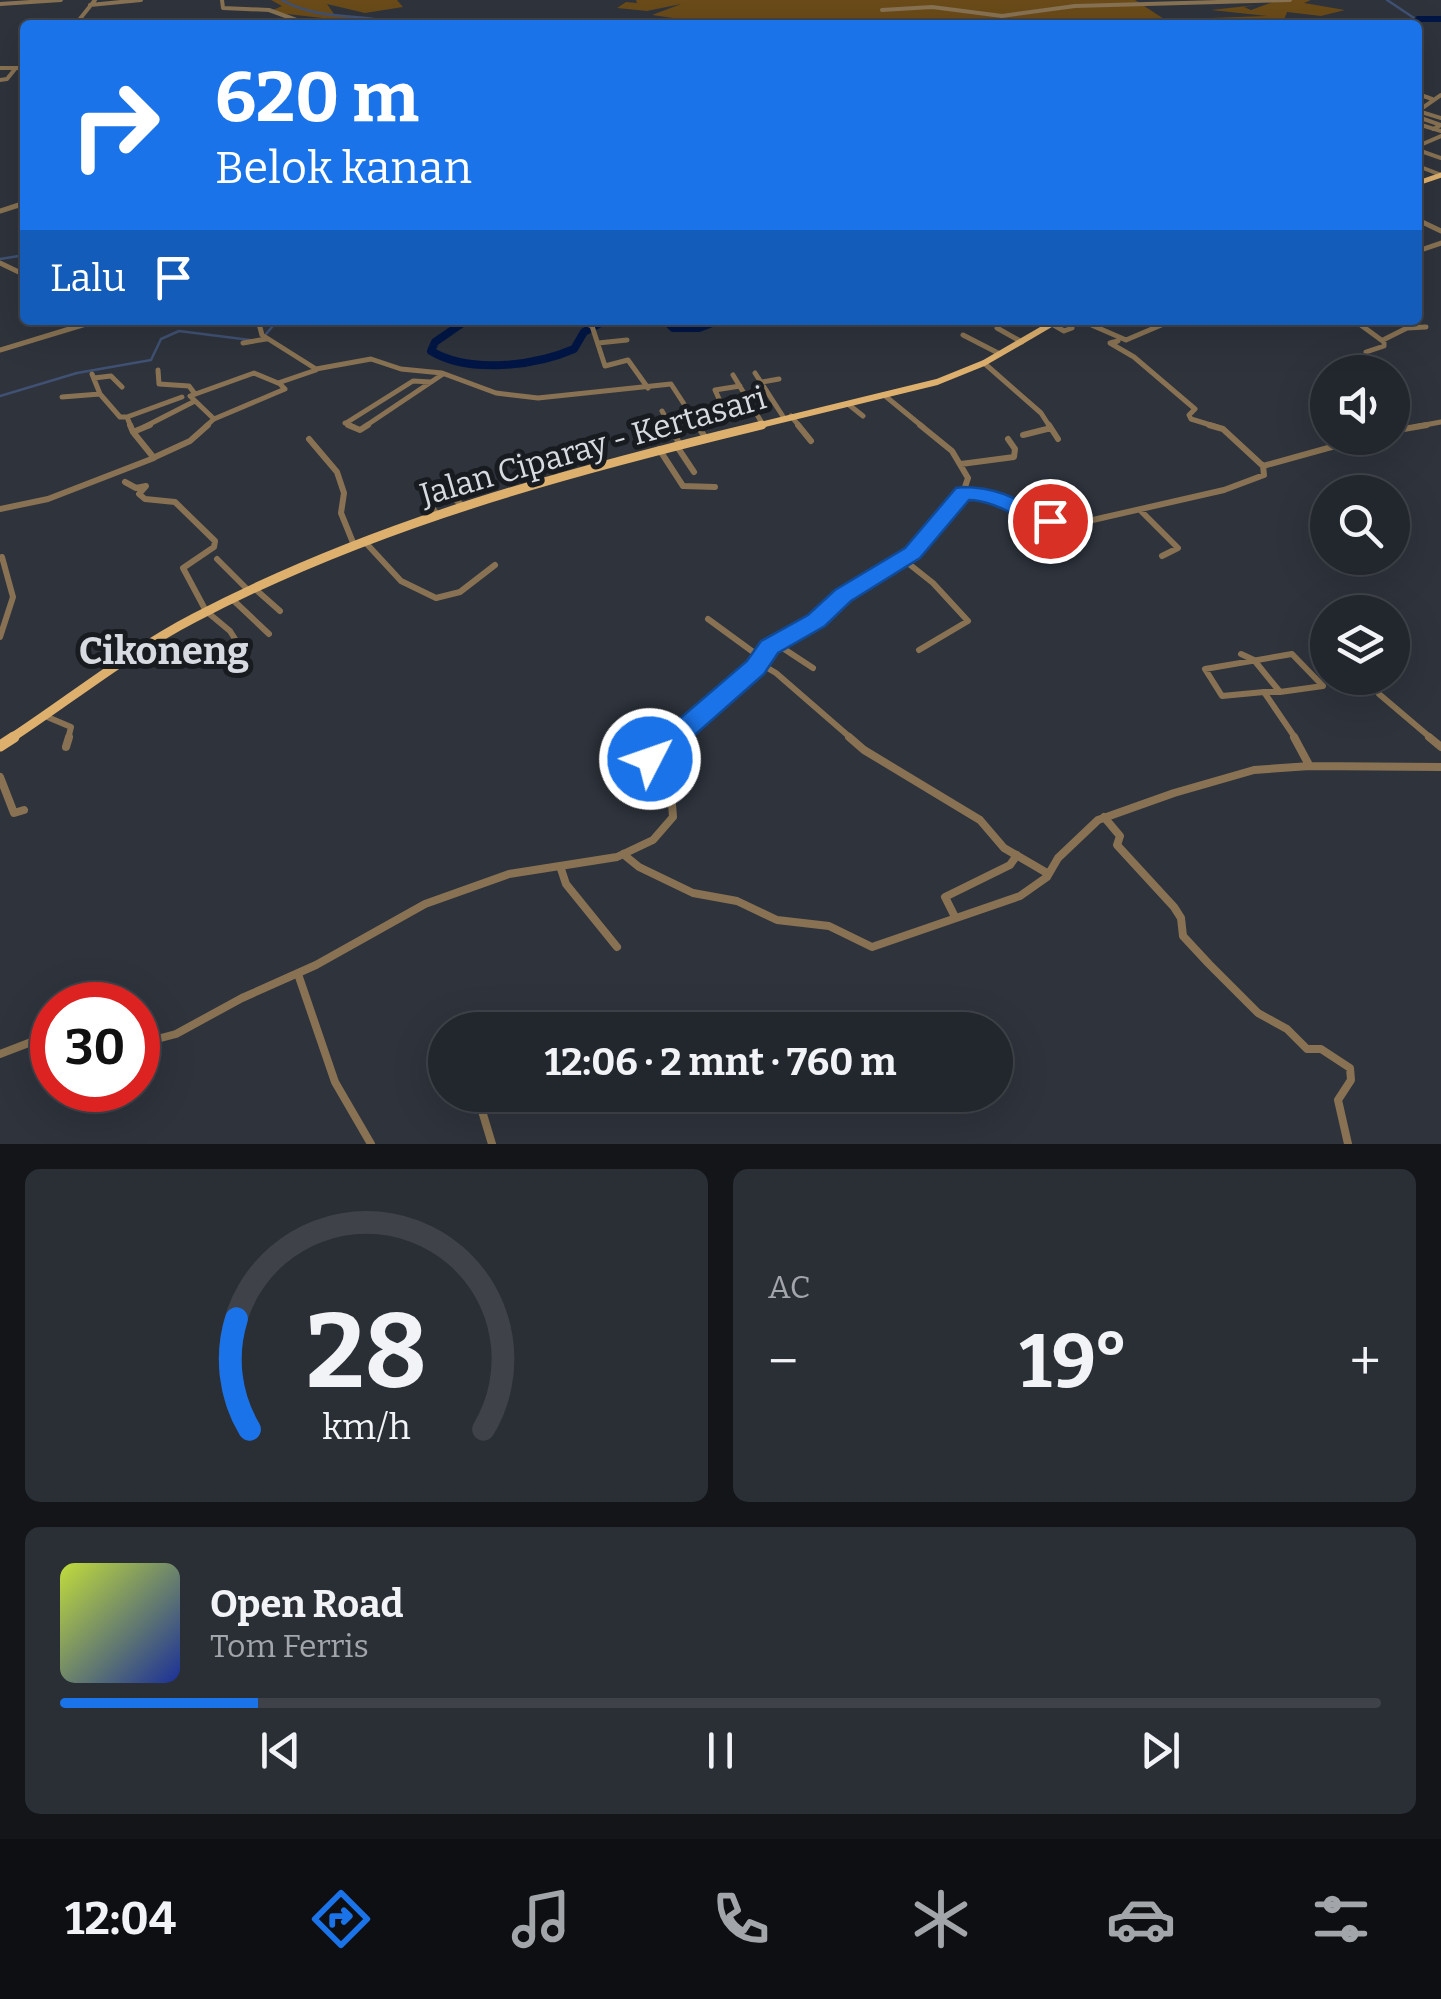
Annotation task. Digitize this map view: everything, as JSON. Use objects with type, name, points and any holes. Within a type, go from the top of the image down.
[{"type":"main road","name":"Jalan Ciparay - Kertasari","points":[[0,746],[206,611],[359,543],[462,506],[658,448],[944,380],[984,364],[1050,325]]},
{"type":"street","points":[[0,4],[61,0]]},
{"type":"street","points":[[79,20],[95,0]]},
{"type":"street","points":[[90,5],[141,0]]},
{"type":"street","points":[[222,0],[224,8],[256,8],[303,20]]},
{"type":"street","points":[[882,10],[932,7],[1002,16],[1075,6],[1290,0]]},
{"type":"street","points":[[0,68],[20,68]]},
{"type":"street","points":[[0,80],[8,78],[16,68]]},
{"type":"street","points":[[1422,95],[1434,99]]},
{"type":"street","points":[[1422,110],[1441,95]]},
{"type":"street","points":[[1422,144],[1441,127]]},
{"type":"street","points":[[0,350],[82,325]]},
{"type":"street","points":[[260,325],[265,337],[316,370]]},
{"type":"street","points":[[590,325],[606,366],[628,360],[648,388]]},
{"type":"street","points":[[1058,325],[1064,331],[1072,328]]},
{"type":"street","points":[[1092,325],[1118,341]]},
{"type":"street","points":[[963,493],[987,494],[1004,505],[1020,508],[1030,522],[1050,521],[1059,527],[1142,511],[1224,490],[1264,475],[1263,466],[1223,429],[1191,420],[1189,415],[1196,410],[1134,357],[1110,343],[1139,339],[1164,325]]},
{"type":"street","points":[[1359,325],[1385,346],[1366,352]]},
{"type":"street","points":[[1382,340],[1407,328],[1426,327]]},
{"type":"street","points":[[998,328],[1022,342]]},
{"type":"street","points":[[963,335],[1001,354]]},
{"type":"street","points":[[243,343],[265,337]]},
{"type":"street","points":[[598,343],[626,340]]},
{"type":"street","points":[[278,383],[365,358],[401,369],[444,374],[496,393],[538,398],[673,385],[706,436]]},
{"type":"street","points":[[984,364],[1009,381],[1058,440]]},
{"type":"street","points":[[158,370],[159,384],[189,386],[214,420]]},
{"type":"street","points":[[1,508],[48,499],[155,457],[190,441],[214,420],[286,388],[254,372],[195,398],[179,407],[180,412],[134,432]]},
{"type":"street","points":[[755,373],[787,417],[811,441]]},
{"type":"street","points":[[431,382],[413,380],[345,423],[360,430],[444,374]]},
{"type":"street","points":[[734,374],[762,423]]},
{"type":"street","points":[[122,387],[111,376],[93,376],[100,394],[120,418],[182,397]]},
{"type":"street","points":[[762,382],[779,379]]},
{"type":"street","points":[[725,412],[715,390],[740,386]]},
{"type":"street","points":[[62,397],[100,394]]},
{"type":"street","points":[[160,1038],[180,1033],[241,999],[298,974],[404,912],[494,878],[623,854],[664,829],[675,813],[673,793],[650,759],[651,751],[686,727],[776,643],[904,560],[963,493],[968,478],[952,451],[884,395]]},
{"type":"street","points":[[848,404],[862,416]]},
{"type":"street","points":[[695,418],[752,406]]},
{"type":"street","points":[[662,412],[694,472]]},
{"type":"street","points":[[127,417],[155,457]]},
{"type":"street","points":[[1410,428],[1441,422]]},
{"type":"street","points":[[1023,435],[1051,428]]},
{"type":"street","points":[[309,439],[337,472],[344,494],[341,514],[359,543],[394,579],[437,598],[454,595],[495,566]]},
{"type":"street","points":[[961,464],[1014,458],[1015,449],[1008,440]]},
{"type":"street","points":[[658,448],[683,486],[715,487]]},
{"type":"street","points":[[1263,466],[1310,453]]},
{"type":"street","points":[[442,489],[462,506]]},
{"type":"street","points":[[134,490],[175,502],[215,541],[214,547],[184,566],[206,611],[230,631],[242,650]]},
{"type":"street","points":[[426,500],[437,514]]},
{"type":"street","points":[[1142,511],[1178,548],[1162,556]]},
{"type":"street","points":[[0,637],[12,610],[15,587],[2,557]]},
{"type":"street","points":[[217,558],[280,612]]},
{"type":"street","points":[[904,560],[934,583],[968,621],[919,650]]},
{"type":"street","points":[[231,598],[270,634]]},
{"type":"street","points":[[708,619],[864,750],[980,820],[1004,848],[1047,873]]},
{"type":"street","points":[[776,643],[813,668]]},
{"type":"street","points":[[1241,654],[1254,660],[1280,692]]},
{"type":"street","points":[[1292,654],[1322,689],[1222,696],[1204,671],[1254,660],[1292,654]]},
{"type":"street","points":[[1264,692],[1280,721],[1302,746],[1310,766]]},
{"type":"street","points":[[1380,695],[1441,747]]},
{"type":"street","points":[[44,716],[71,727],[66,748]]},
{"type":"street","points":[[623,854],[639,867],[693,893],[737,901],[777,920],[829,926],[869,946],[1020,896],[1047,873],[1080,834],[1104,817],[1212,780],[1254,770],[1310,766],[1441,767]]},
{"type":"street","points":[[0,777],[14,813],[24,810]]},
{"type":"street","points":[[1104,817],[1120,836],[1116,843],[1125,856],[1174,907],[1181,918],[1183,936],[1238,994],[1258,1013],[1288,1029],[1307,1049],[1321,1049],[1350,1068],[1351,1080],[1338,1100],[1348,1144]]},
{"type":"street","points":[[955,918],[945,897],[1010,865],[1017,855]]},
{"type":"street","points":[[560,866],[566,884],[616,947]]},
{"type":"street","points":[[298,974],[335,1082],[371,1144]]},
{"type":"street","points":[[0,1054],[30,1042]]},
{"type":"street","points":[[482,1112],[492,1144]]},
{"type":"shaded area","points":[[271,0],[397,0],[403,7],[365,13],[327,4],[334,14],[359,19],[340,20],[273,10],[282,6]]},
{"type":"shaded area","points":[[636,0],[1135,0],[1164,19],[1175,20],[676,20],[652,15],[681,4],[647,11],[617,8],[626,2],[637,3]]},
{"type":"shaded area","points":[[1278,0],[1311,0],[1304,3],[1345,10],[1321,16],[1287,12],[1284,20],[1209,18],[1267,16],[1211,10],[1256,5],[1244,7],[1251,10]]},
{"type":"waterway","points":[[282,0],[311,11],[380,20]]},
{"type":"waterway","points":[[1387,0],[1417,20]]},
{"type":"waterway","points":[[1417,20],[1441,19]]},
{"type":"waterway","points":[[0,259],[20,256]]},
{"type":"waterway","points":[[266,334],[274,325]]},
{"type":"waterway","points":[[460,325],[435,342],[431,351],[464,363],[483,365],[522,363],[558,355],[574,349],[584,332],[597,325]]},
{"type":"waterway","points":[[670,325],[707,325]]},
{"type":"waterway","points":[[0,396],[77,373],[151,360],[161,339],[179,331],[250,340]]},
{"type":"district","name":"Cikoneng","points":[[164,651]]},
{"type":"route","points":[[650,759],[655,747],[686,727],[755,668],[764,651],[802,630],[843,596],[904,560],[963,493],[987,494],[1004,505],[1020,508],[1033,524],[1050,521]]}]
